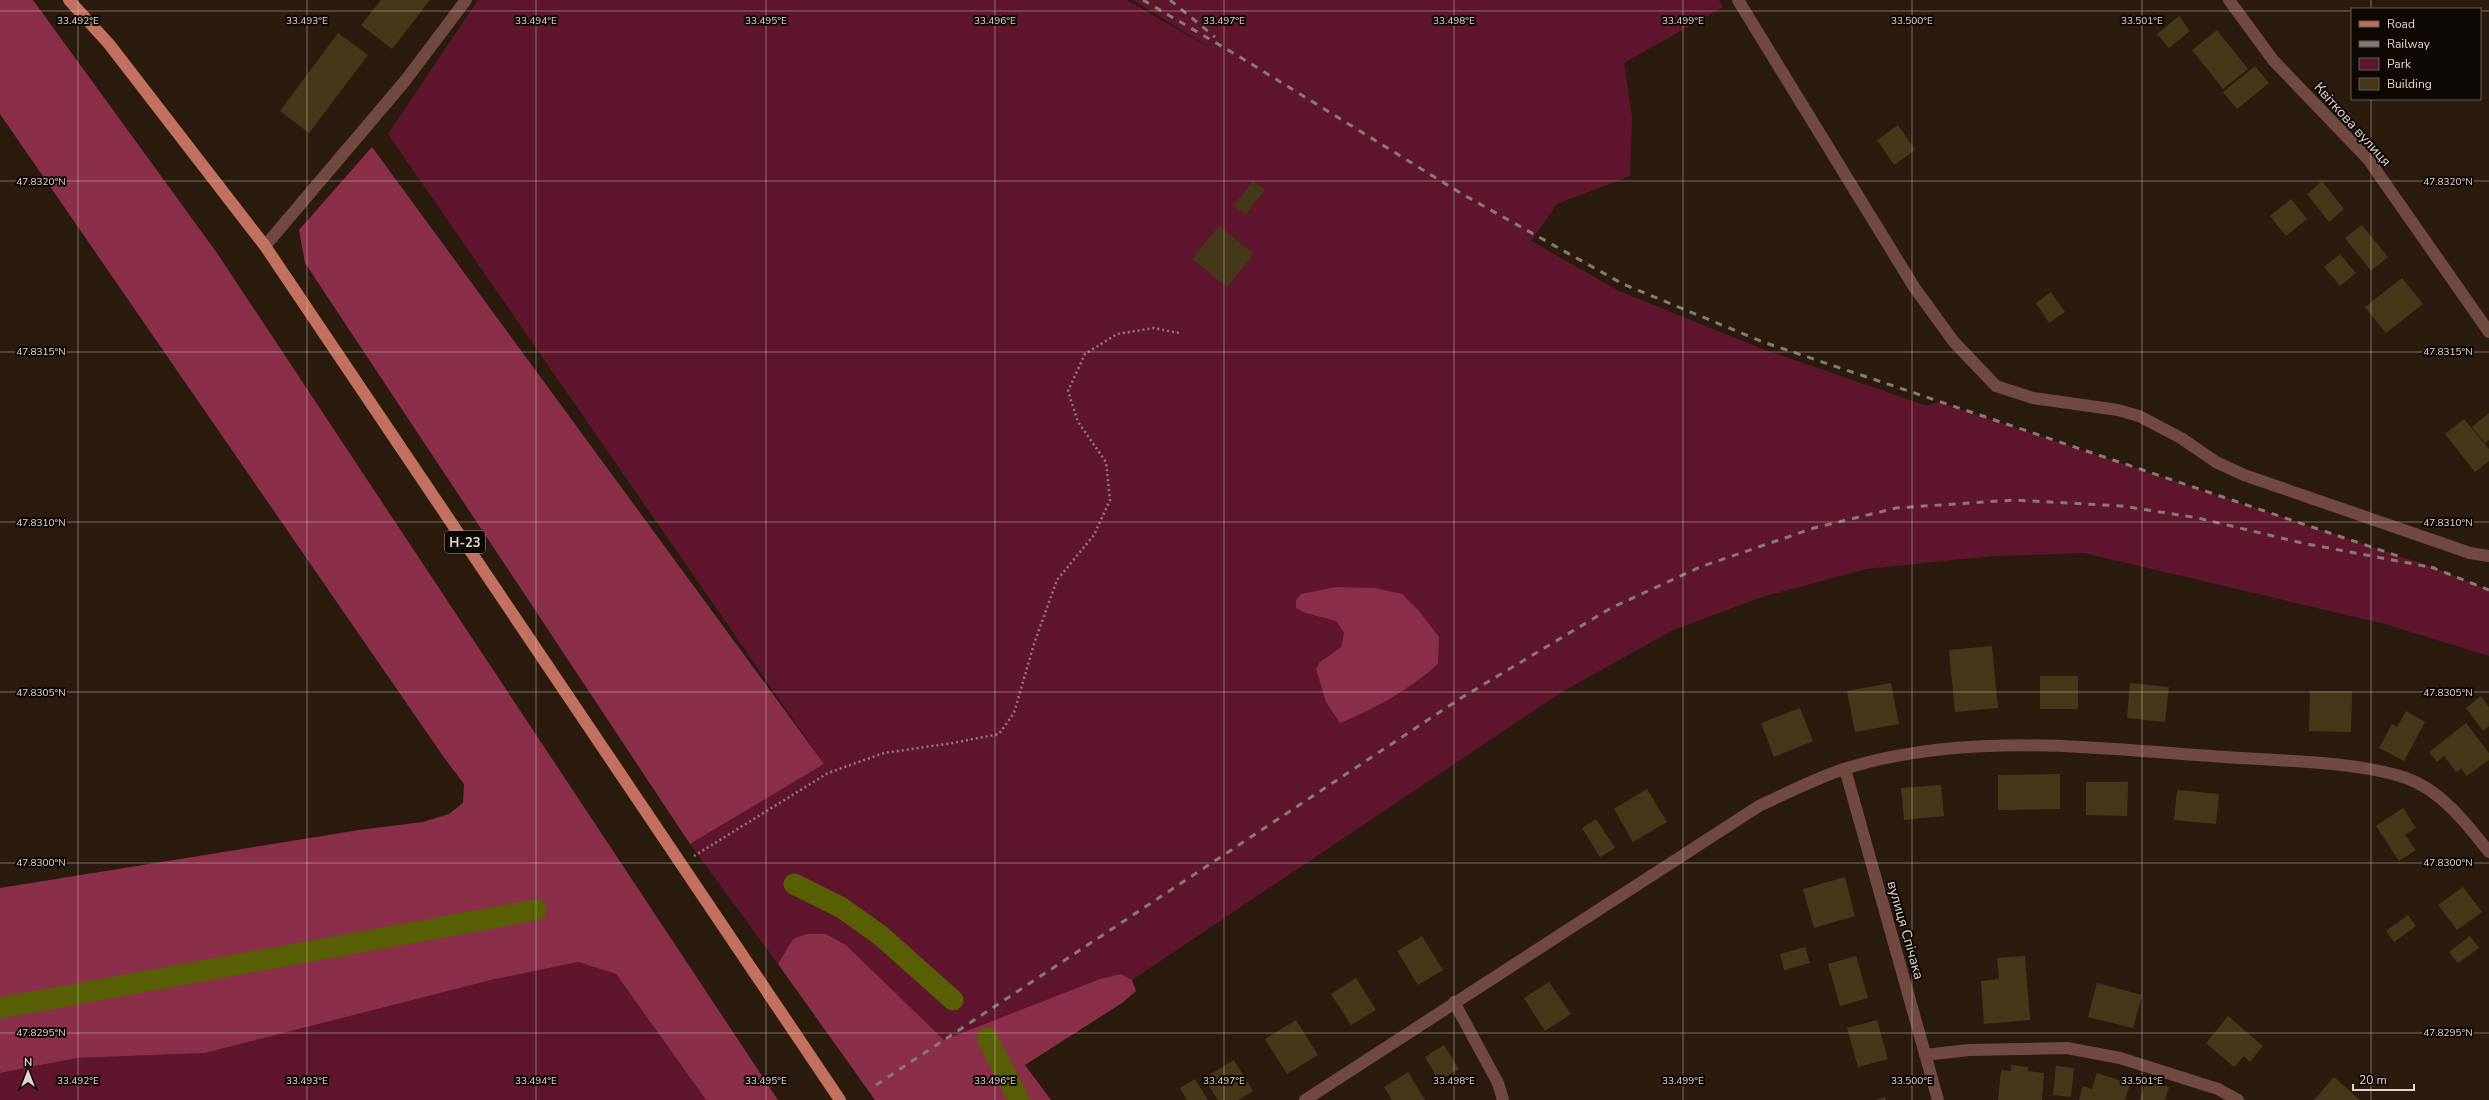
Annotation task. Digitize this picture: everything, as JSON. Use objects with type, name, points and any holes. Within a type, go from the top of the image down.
[{"type":"main road","name":"Н-23","points":[[69,0],[109,44],[265,246],[840,1100]]},
{"type":"street","points":[[265,246],[405,81],[466,0]]},
{"type":"street","points":[[1738,0],[1914,287],[1954,342],[1996,386],[2032,398],[2118,410],[2139,416],[2181,438],[2216,462],[2244,475],[2470,553],[2489,556]]},
{"type":"street","name":"Квіткова вулиця","points":[[2229,0],[2273,60],[2368,159],[2459,286],[2489,332]]},
{"type":"street","points":[[1305,1100],[1454,1002],[1759,806],[1810,782],[1845,769],[1914,753],[2022,744],[2337,766],[2407,778],[2433,794],[2454,811],[2489,852]]},
{"type":"street","name":"вулиця Спічака","points":[[1845,769],[1938,1100]]},
{"type":"street","points":[[1454,1002],[1498,1083],[1503,1100]]},
{"type":"street","points":[[1925,1055],[1968,1050],[2067,1048],[2120,1058],[2218,1089],[2238,1100]]},
{"type":"path","points":[[681,863],[828,773],[884,753],[953,744],[999,734],[1014,713],[1034,644],[1057,580],[1094,535],[1110,500],[1106,462],[1078,422],[1068,391],[1085,354],[1117,334],[1154,328],[1179,333]]},
{"type":"green space","points":[[478,0],[1127,0],[1215,51],[1133,0],[1719,0],[1723,7],[1624,63],[1632,117],[1630,176],[1557,204],[1531,241],[1619,291],[1760,348],[1927,406],[1938,402],[2435,568],[2489,590],[2489,656],[2385,624],[2084,553],[1992,556],[1866,569],[1762,597],[1673,630],[1560,693],[1132,980],[1121,974],[944,1040],[846,945],[826,934],[793,939],[778,964],[690,844],[824,764],[388,134]],"holes":[[[1419,611],[1320,662],[1341,647],[1344,633],[1336,621],[1305,613]]]},
{"type":"green space","points":[[578,962],[616,974],[706,1100],[0,1100],[0,1073],[77,1058],[205,1053],[491,980]]},
{"type":"shaded area","points":[[0,0],[33,0],[217,253],[778,1100],[706,1100],[616,974],[578,962],[491,980],[205,1053],[77,1058],[0,1073],[0,888],[359,830],[423,822],[449,814],[463,803],[464,784],[445,759],[0,114]]},
{"type":"shaded area","points":[[372,147],[824,764],[690,844],[305,263],[299,230]]},
{"type":"shaded area","points":[[1336,587],[1375,588],[1402,594],[1419,611],[1439,637],[1438,664],[1392,698],[1340,723],[1326,702],[1316,669],[1320,662],[1341,647],[1344,633],[1336,621],[1305,613],[1296,608],[1296,600],[1301,594]]},
{"type":"shaded area","points":[[807,934],[826,934],[846,945],[944,1040],[1100,979],[1121,974],[1132,980],[1136,991],[1122,1003],[1025,1065],[1051,1100],[875,1100],[778,964],[793,939]]},
{"type":"building","points":[[381,0],[430,0],[392,49],[361,25]]},
{"type":"building","points":[[2179,16],[2190,31],[2169,48],[2157,34]]},
{"type":"building","points":[[2217,30],[2248,69],[2223,89],[2192,50]]},
{"type":"building","points":[[338,33],[368,55],[309,133],[280,111]]},
{"type":"building","points":[[2255,66],[2269,83],[2237,109],[2223,92]]},
{"type":"building","points":[[1898,125],[1915,150],[1894,165],[1877,140]]},
{"type":"building","points":[[1253,181],[1265,190],[1245,215],[1234,205]]},
{"type":"building","points":[[2322,181],[2344,209],[2329,222],[2307,194]]},
{"type":"building","points":[[2291,199],[2307,219],[2286,236],[2270,216]]},
{"type":"building","points":[[2362,225],[2388,257],[2371,271],[2345,238]]},
{"type":"building","points":[[1219,226],[1254,254],[1227,287],[1192,259]]},
{"type":"building","points":[[2340,254],[2356,273],[2340,286],[2324,267]]},
{"type":"building","points":[[2402,278],[2423,304],[2386,333],[2365,307]]},
{"type":"building","points":[[2051,292],[2065,312],[2049,323],[2036,303]]},
{"type":"building","points":[[2489,413],[2489,440],[2485,443],[2472,427]]},
{"type":"building","points":[[2464,419],[2489,449],[2489,461],[2475,472],[2445,434]]},
{"type":"building","points":[[1992,646],[1998,708],[1955,712],[1949,650]]},
{"type":"building","points":[[2040,676],[2078,676],[2078,709],[2040,709]]},
{"type":"building","points":[[1891,683],[1899,724],[1855,732],[1847,691]]},
{"type":"building","points":[[2130,683],[2169,687],[2165,722],[2127,718]]},
{"type":"building","points":[[2310,691],[2352,691],[2351,732],[2309,731]]},
{"type":"building","points":[[2481,696],[2489,707],[2489,726],[2483,731],[2466,708]]},
{"type":"building","points":[[1800,708],[1813,741],[1774,757],[1761,723]]},
{"type":"building","points":[[2406,711],[2425,722],[2404,761],[2379,748],[2392,724],[2397,727]]},
{"type":"building","points":[[2466,723],[2489,753],[2489,760],[2467,776],[2461,769],[2456,772],[2444,756],[2437,762],[2429,752]]},
{"type":"building","points":[[2060,774],[2060,809],[1998,810],[1998,775]]},
{"type":"building","points":[[2086,782],[2128,782],[2127,816],[2086,815]]},
{"type":"building","points":[[1941,785],[1944,816],[1904,820],[1901,788]]},
{"type":"building","points":[[1647,789],[1667,822],[1633,842],[1614,809]]},
{"type":"building","points":[[2177,790],[2219,794],[2216,824],[2174,820]]},
{"type":"building","points":[[2403,808],[2416,828],[2405,835],[2416,850],[2399,861],[2376,826]]},
{"type":"building","points":[[1596,819],[1615,848],[1600,857],[1582,828]]},
{"type":"building","points":[[1845,877],[1855,916],[1814,928],[1803,889]]},
{"type":"building","points":[[2463,887],[2482,912],[2457,930],[2438,905]]},
{"type":"building","points":[[2408,915],[2416,926],[2394,942],[2386,931]]},
{"type":"building","points":[[1422,936],[1443,970],[1418,985],[1397,951]]},
{"type":"building","points":[[2470,936],[2479,948],[2458,963],[2449,952]]},
{"type":"building","points":[[1805,947],[1810,963],[1784,970],[1780,954]]},
{"type":"building","points":[[1856,956],[1868,998],[1840,1006],[1828,964]]},
{"type":"building","points":[[2025,956],[2030,1020],[1984,1024],[1981,981],[1999,979],[1997,958]]},
{"type":"building","points":[[1356,978],[1376,1010],[1351,1025],[1331,994]]},
{"type":"building","points":[[1549,982],[1571,1014],[1545,1031],[1524,998]]},
{"type":"building","points":[[2097,983],[2142,995],[2133,1028],[2088,1017]]},
{"type":"building","points":[[2228,1016],[2263,1046],[2250,1062],[2244,1056],[2234,1067],[2206,1043]]},
{"type":"building","points":[[1296,1020],[1318,1055],[1287,1074],[1265,1039]]},
{"type":"building","points":[[1877,1020],[1888,1059],[1858,1067],[1847,1028]]},
{"type":"building","points":[[1444,1045],[1459,1069],[1439,1081],[1425,1057]]},
{"type":"building","points":[[1234,1060],[1253,1091],[1238,1100],[1218,1100],[1204,1078]]},
{"type":"building","points":[[2011,1065],[2028,1067],[2028,1071],[2044,1073],[2042,1100],[1998,1100],[2001,1070],[2011,1071]]},
{"type":"building","points":[[2056,1066],[2074,1068],[2071,1097],[2053,1095]]},
{"type":"building","points":[[1408,1072],[1425,1100],[1392,1100],[1384,1087]]},
{"type":"building","points":[[2097,1073],[2130,1084],[2125,1100],[2079,1100],[2083,1086],[2092,1089]]},
{"type":"building","points":[[2334,1077],[2360,1100],[2314,1100]]},
{"type":"building","points":[[1195,1079],[1208,1100],[1187,1100],[1180,1088]]},
{"type":"building","points":[[2146,1081],[2169,1087],[2165,1100],[2140,1100]]},
{"type":"building","points":[[1885,1097],[1886,1100],[1876,1100]]},
{"type":"waterway","points":[[794,884],[842,908],[880,935],[953,1000]]},
{"type":"waterway","points":[[0,1008],[536,910]]},
{"type":"waterway","points":[[987,1038],[1019,1100]]},
{"type":"railway","points":[[1143,0],[1240,57],[1462,194],[1623,284],[1763,342],[2401,557]]},
{"type":"railway","points":[[1170,0],[1215,37]]},
{"type":"railway","points":[[876,1085],[1461,698],[1611,608],[1700,567],[1814,528],[1896,508],[2014,500],[2122,506],[2198,518],[2302,543],[2435,568]]},
{"type":"railway","points":[[2431,567],[2489,590]]}]
